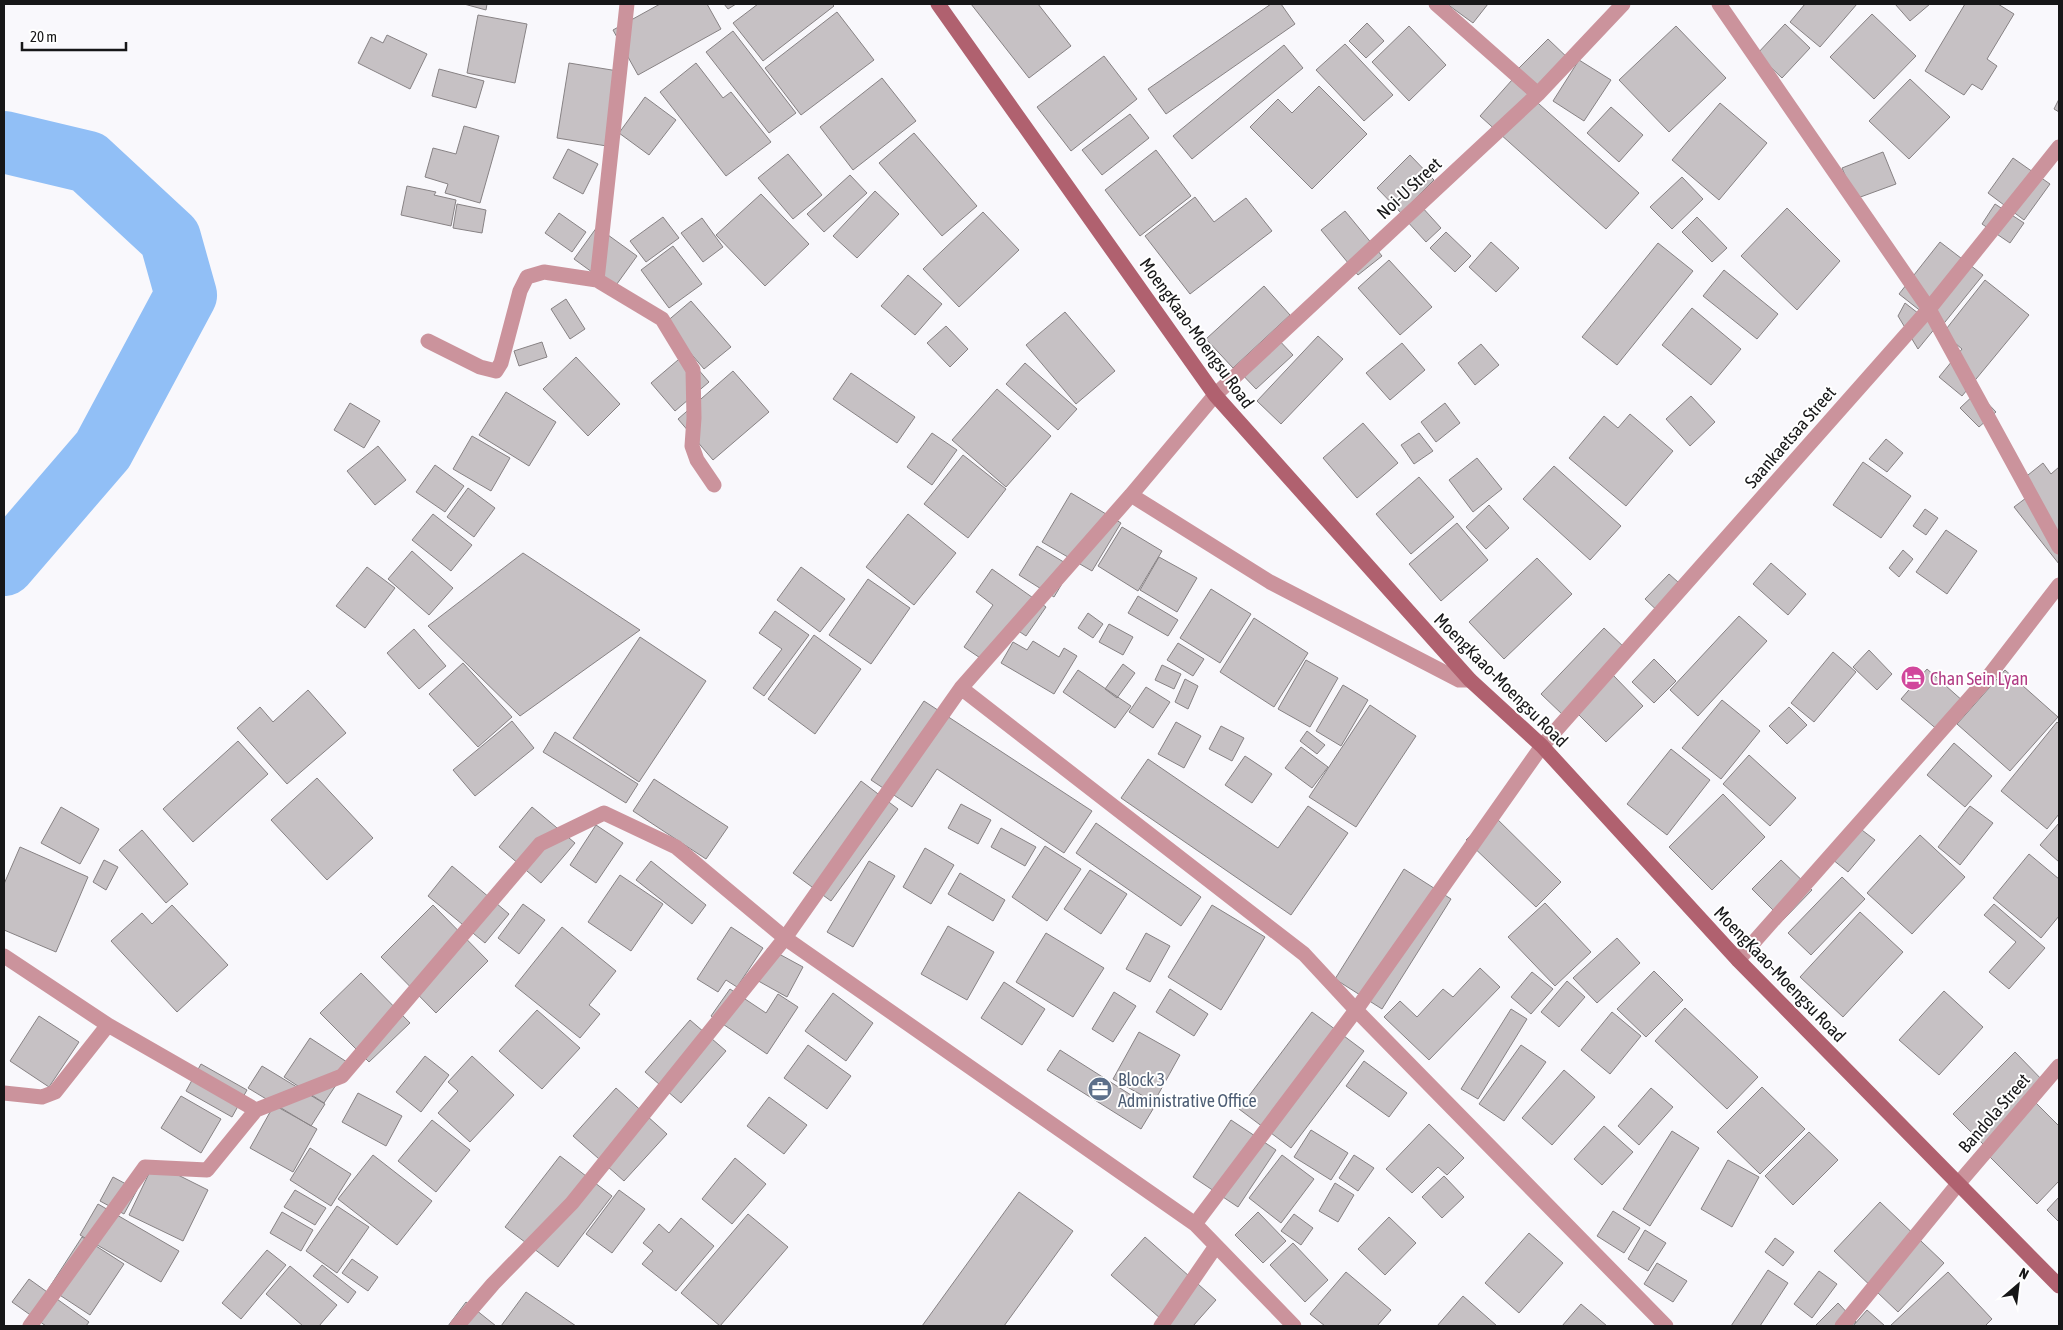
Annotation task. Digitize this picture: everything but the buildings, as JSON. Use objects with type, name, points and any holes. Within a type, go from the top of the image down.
[{"type":"main road","name":"MoengKaao-Moengsu Road","points":[[938,4],[1214,395],[1470,680],[1542,746],[1738,960],[2059,1286]]},
{"type":"street","points":[[597,280],[628,4]]},
{"type":"street","points":[[1436,4],[1538,94]]},
{"type":"street","name":"Noi-U Street","points":[[457,1326],[493,1284],[572,1203],[785,938],[961,688],[1131,496],[1214,395],[1538,94],[1623,4]]},
{"type":"street","points":[[1719,4],[1928,309],[2059,547]]},
{"type":"street","name":"Saankaetsaa Street","points":[[1195,1224],[1356,1010],[1542,746],[1928,309],[2059,147]]},
{"type":"street","points":[[428,341],[480,367],[496,371],[501,363],[520,291],[527,277],[544,272],[597,280],[662,319],[693,370],[694,418],[692,446],[697,460],[714,485]]},
{"type":"street","points":[[1131,496],[1270,582],[1459,680],[1470,680]]},
{"type":"street","points":[[1738,960],[1985,681],[2059,585]]},
{"type":"street","points":[[961,688],[1304,954],[1356,1010],[1666,1326]]},
{"type":"street","points":[[30,1326],[145,1167],[207,1170],[256,1110],[342,1076],[540,844],[604,813],[676,847],[785,938],[1195,1224],[1294,1326]]},
{"type":"street","points":[[4,956],[108,1025],[256,1110]]},
{"type":"street","points":[[4,1093],[42,1097],[56,1092],[108,1025]]},
{"type":"street","name":"Bandola Street","points":[[1842,1326],[1958,1184],[2059,1066]]},
{"type":"street","points":[[1161,1326],[1216,1246]]},
{"type":"waterway","points":[[4,142],[88,162],[170,238],[186,295],[103,450],[4,565]]},
{"type":"place","name":"Chan Sein Lyan","points":[[1913,678]]},
{"type":"place","name":"Block 3 Administrative Office","points":[[1100,1089]]}]
